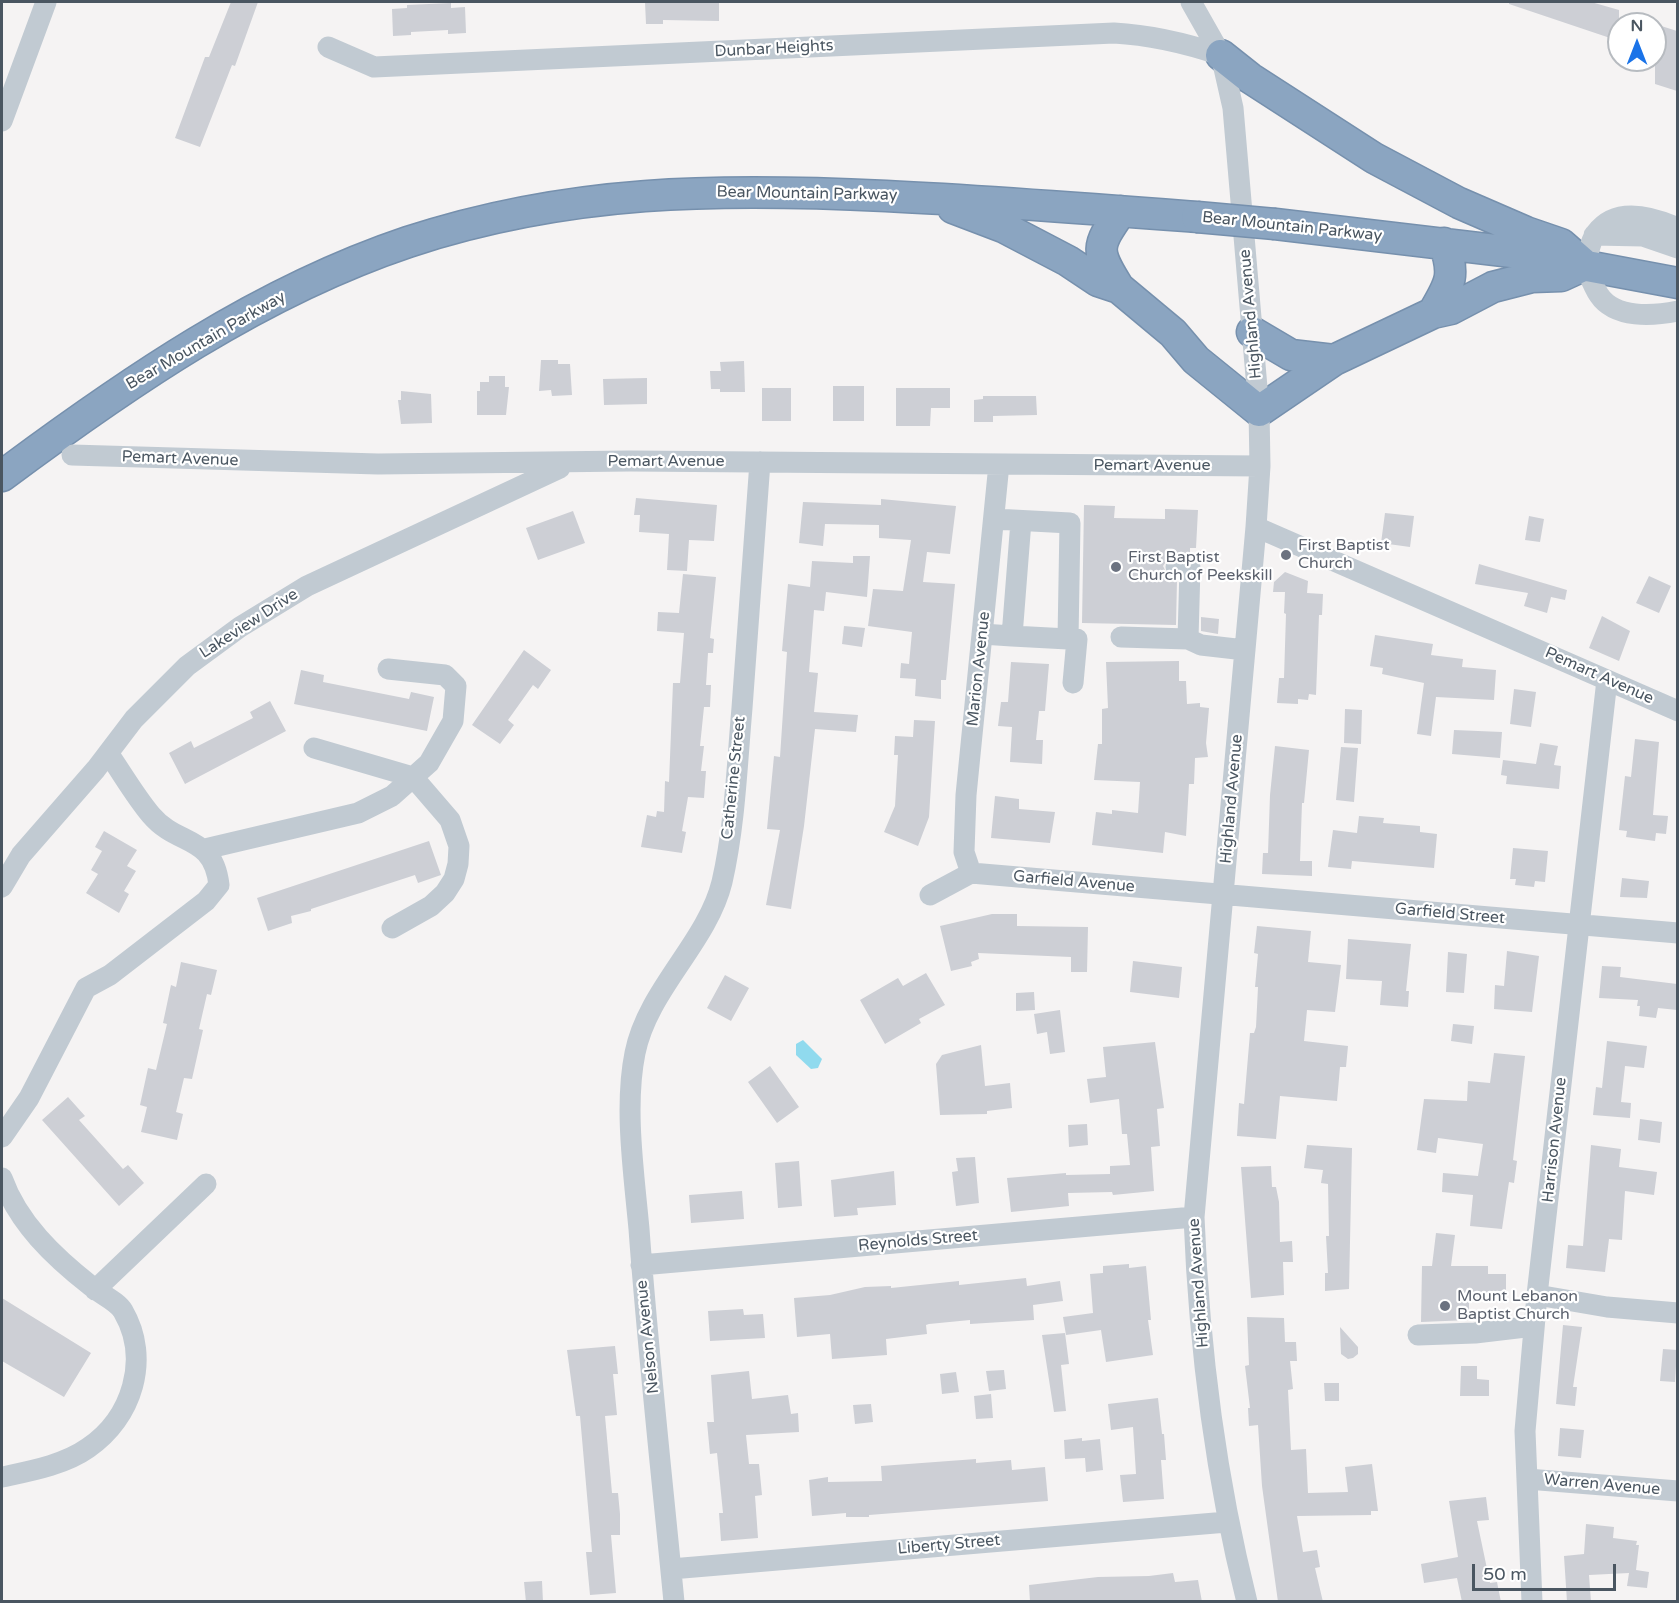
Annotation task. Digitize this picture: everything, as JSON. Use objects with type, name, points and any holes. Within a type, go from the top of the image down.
[{"type":"highway","points":[[1120,211],[1104,234],[1099,249],[1104,266],[1119,288],[1167,327],[1196,360],[1259,411],[1334,360],[1433,313],[1451,309],[1493,287],[1532,277],[1561,276],[1585,265],[1561,244],[1517,229],[1459,203],[1374,158],[1250,78],[1221,55]]},
{"type":"highway","name":"Bear Mountain Parkway","points":[[2,476],[118,392],[224,326],[320,277],[408,242],[533,209],[594,199],[658,193],[757,191],[928,198],[1120,211],[1275,224],[1444,243],[1585,265],[1677,283]]},
{"type":"highway","points":[[928,198],[1003,227],[1098,280],[1119,288]]},
{"type":"highway","points":[[1433,313],[1445,293],[1452,273],[1444,243]]},
{"type":"highway","points":[[1252,332],[1291,355],[1334,360]]},
{"type":"street","points":[[2,121],[46,2]]},
{"type":"street","name":"Highland Avenue","points":[[1191,2],[1221,55],[1233,108],[1259,411],[1260,466],[1256,527],[1194,1217],[1199,1310],[1212,1424],[1227,1522],[1246,1602]]},
{"type":"street","name":"Dunbar Heights","points":[[328,47],[374,67],[1114,33],[1142,34],[1173,40],[1221,55]]},
{"type":"street","points":[[1677,228],[1653,218],[1626,216],[1614,218],[1594,235],[1585,265],[1599,296],[1609,305],[1633,314],[1677,311]]},
{"type":"street","points":[[1594,235],[1643,236],[1677,248]]},
{"type":"street","name":"Pemart Avenue","points":[[72,455],[378,464],[760,462],[1159,467],[1260,466]]},
{"type":"street","name":"Catherine Street","points":[[633,1073],[635,1052],[645,1025],[673,970],[710,915],[721,883],[734,801],[760,462]]},
{"type":"street","name":"Lakeview Drive","points":[[2,887],[21,855],[134,719],[187,666],[240,627],[297,592],[551,471],[576,464]]},
{"type":"street","name":"Marion Avenue","points":[[971,873],[964,852],[966,795],[999,464]]},
{"type":"street","points":[[994,519],[1070,523],[1068,639]]},
{"type":"street","points":[[1012,636],[1021,521]]},
{"type":"street","name":"Pemart Avenue","points":[[1256,527],[1677,711]]},
{"type":"street","points":[[1176,567],[1190,567],[1188,639]]},
{"type":"street","points":[[982,634],[1077,639],[1073,683]]},
{"type":"street","points":[[1121,637],[1188,639],[1201,645],[1245,650]]},
{"type":"street","points":[[205,849],[358,813],[392,796],[429,763],[453,721],[456,686],[445,675],[388,669]]},
{"type":"street","name":"Harrison Avenue","points":[[1532,1602],[1525,1431],[1537,1295],[1607,680]]},
{"type":"street","points":[[314,748],[413,777],[450,820],[459,846],[454,879],[445,893],[431,906],[392,928]]},
{"type":"street","points":[[2,1137],[29,1098],[86,988],[110,975],[207,901],[219,885],[217,868],[205,849],[171,833],[152,816],[108,753]]},
{"type":"street","points":[[930,895],[971,873]]},
{"type":"street","name":"Garfield Avenue","points":[[971,873],[1223,894]]},
{"type":"street","name":"Garfield Street","points":[[1223,894],[1677,933]]},
{"type":"street","name":"Nelson Avenue","points":[[633,1073],[632,1126],[641,1265],[674,1602]]},
{"type":"street","points":[[2,1178],[9,1199],[33,1233],[94,1290],[122,1309],[134,1337],[135,1378],[126,1406],[110,1430],[87,1449],[33,1470],[2,1477]]},
{"type":"street","points":[[94,1290],[206,1184]]},
{"type":"street","name":"Reynolds Street","points":[[641,1265],[1194,1217]]},
{"type":"street","points":[[1537,1295],[1607,1307],[1677,1313]]},
{"type":"street","points":[[1418,1335],[1475,1333],[1534,1326]]},
{"type":"street","name":"Warren Avenue","points":[[1527,1479],[1677,1491]]},
{"type":"street","name":"Liberty Street","points":[[671,1569],[1227,1522]]},
{"type":"water","points":[[803,1040],[822,1059],[818,1068],[811,1069],[796,1055],[796,1044]]},
{"type":"building","points":[[231,2],[258,2],[235,66],[232,65],[200,147],[175,138],[205,57],[209,57]]},
{"type":"building","points":[[645,2],[719,2],[719,21],[663,20],[663,24],[646,24]]},
{"type":"building","points":[[1509,2],[1591,2],[1619,10],[1619,12],[1607,12],[1607,37],[1509,4]]},
{"type":"building","points":[[451,3],[451,8],[465,7],[466,33],[448,34],[448,30],[411,32],[411,35],[393,36],[392,9],[407,8],[407,5]]},
{"type":"building","points":[[1667,28],[1677,31],[1677,91],[1655,84],[1655,72],[1667,72]]},
{"type":"building","points":[[541,360],[558,360],[558,364],[570,364],[572,395],[552,396],[551,390],[539,391]]},
{"type":"building","points":[[744,361],[745,392],[720,392],[720,389],[711,389],[710,371],[721,371],[720,362]]},
{"type":"building","points":[[489,376],[505,376],[505,387],[509,387],[506,415],[477,415],[477,391],[480,391],[480,382],[489,382]]},
{"type":"building","points":[[647,378],[647,404],[604,405],[603,379]]},
{"type":"building","points":[[833,386],[864,386],[864,421],[833,421]]},
{"type":"building","points":[[762,388],[791,388],[791,421],[762,421]]},
{"type":"building","points":[[896,388],[950,388],[950,408],[931,408],[930,426],[896,426]]},
{"type":"building","points":[[401,391],[431,394],[432,423],[401,424],[398,400],[401,400]]},
{"type":"building","points":[[983,396],[1036,396],[1037,415],[993,416],[993,422],[974,422],[974,400],[983,399]]},
{"type":"building","points":[[636,498],[717,505],[714,541],[689,540],[687,571],[667,570],[669,534],[639,532],[640,515],[634,515]]},
{"type":"building","points":[[881,499],[956,506],[950,554],[927,552],[923,582],[955,584],[946,680],[941,680],[941,699],[915,696],[916,679],[900,678],[901,663],[909,664],[912,632],[868,626],[873,589],[903,591],[911,540],[879,538],[879,525],[825,524],[823,546],[799,543],[803,502],[881,505]]},
{"type":"building","name":"First Baptist Church of Peekskill","points":[[1084,505],[1115,506],[1114,518],[1165,519],[1165,509],[1198,510],[1196,548],[1190,548],[1190,554],[1170,556],[1163,566],[1169,578],[1177,580],[1176,625],[1082,623]]},
{"type":"building","points":[[573,511],[585,543],[538,560],[526,528]]},
{"type":"building","points":[[1385,513],[1414,516],[1410,547],[1381,543]]},
{"type":"building","points":[[1529,516],[1544,519],[1540,542],[1525,540]]},
{"type":"building","points":[[853,556],[870,556],[867,597],[826,592],[824,611],[814,610],[809,672],[818,673],[814,712],[858,715],[856,732],[815,729],[804,826],[791,909],[766,905],[780,830],[767,829],[774,756],[780,757],[787,652],[782,651],[788,584],[810,587],[812,561],[853,563]]},
{"type":"building","points":[[1479,564],[1567,590],[1565,600],[1551,597],[1547,613],[1524,606],[1528,593],[1475,584]]},
{"type":"building","points":[[1285,572],[1308,581],[1307,593],[1323,594],[1322,615],[1319,615],[1316,695],[1309,694],[1308,700],[1298,699],[1298,704],[1277,703],[1279,678],[1284,678],[1286,614],[1284,613],[1285,592],[1273,592],[1274,582]]},
{"type":"building","points":[[683,574],[716,577],[710,638],[714,639],[713,653],[708,653],[706,685],[711,685],[710,707],[704,707],[700,746],[704,746],[701,771],[706,771],[704,798],[688,797],[682,831],[686,832],[682,853],[641,847],[647,815],[656,817],[657,811],[664,812],[665,781],[669,782],[673,683],[680,683],[684,633],[657,631],[658,612],[679,613]]},
{"type":"building","points":[[1649,576],[1671,586],[1659,613],[1636,603]]},
{"type":"building","points":[[1602,616],[1630,631],[1619,661],[1589,648]]},
{"type":"building","points":[[1201,617],[1219,619],[1218,634],[1201,631]]},
{"type":"building","points":[[844,626],[865,628],[862,647],[842,644]]},
{"type":"building","points":[[1375,635],[1433,644],[1431,655],[1463,659],[1462,667],[1496,670],[1494,700],[1436,697],[1431,736],[1417,734],[1424,683],[1382,674],[1383,668],[1370,666]]},
{"type":"building","points":[[524,650],[551,670],[538,689],[533,685],[508,720],[514,725],[500,744],[472,725]]},
{"type":"building","points":[[1179,661],[1179,681],[1186,681],[1187,704],[1200,703],[1200,707],[1209,708],[1206,743],[1208,757],[1195,758],[1194,784],[1189,784],[1186,836],[1165,832],[1163,853],[1092,845],[1096,812],[1112,814],[1112,810],[1138,813],[1140,782],[1094,780],[1098,744],[1102,744],[1102,709],[1108,708],[1106,662]]},
{"type":"building","points":[[1011,662],[1049,664],[1045,711],[1039,711],[1036,740],[1043,740],[1042,764],[1010,762],[1012,727],[998,726],[1001,702],[1008,702]]},
{"type":"building","points":[[301,670],[324,675],[323,682],[409,699],[411,692],[434,697],[427,731],[294,704]]},
{"type":"building","points":[[1514,689],[1536,692],[1531,727],[1510,724]]},
{"type":"building","points":[[270,701],[286,731],[185,784],[169,753],[191,741],[194,748],[253,718],[250,712]]},
{"type":"building","points":[[1345,709],[1362,710],[1361,744],[1344,743]]},
{"type":"building","points":[[914,720],[935,721],[929,817],[918,846],[884,832],[895,806],[898,755],[894,755],[895,736],[913,737]]},
{"type":"building","points":[[1454,730],[1502,732],[1500,758],[1452,754]]},
{"type":"building","points":[[1635,739],[1659,742],[1653,815],[1668,816],[1666,834],[1656,833],[1655,841],[1626,837],[1627,831],[1619,830],[1625,776],[1631,777]]},
{"type":"building","points":[[1540,743],[1558,746],[1554,765],[1561,766],[1559,789],[1506,784],[1507,776],[1501,775],[1503,760],[1536,764]]},
{"type":"building","points":[[1275,746],[1309,750],[1304,803],[1302,803],[1300,861],[1312,861],[1312,876],[1262,874],[1263,853],[1268,853]]},
{"type":"building","points":[[1341,747],[1358,748],[1354,802],[1336,800]]},
{"type":"building","points":[[995,796],[1019,799],[1019,809],[1055,812],[1050,843],[991,838]]},
{"type":"building","points":[[1359,816],[1384,818],[1383,823],[1420,826],[1420,832],[1437,834],[1434,868],[1352,861],[1351,869],[1328,867],[1333,830],[1357,833]]},
{"type":"building","points":[[104,831],[137,850],[127,866],[136,871],[124,891],[129,894],[119,913],[86,893],[98,874],[91,870],[102,851],[95,847]]},
{"type":"building","points":[[429,841],[441,875],[418,883],[415,875],[291,916],[292,923],[268,931],[257,898]]},
{"type":"building","points":[[1513,848],[1548,851],[1545,882],[1535,881],[1534,887],[1515,885],[1516,879],[1510,879]]},
{"type":"building","points":[[1622,878],[1649,881],[1647,898],[1620,897]]},
{"type":"building","points":[[992,914],[1017,914],[1017,926],[1088,927],[1087,972],[1071,972],[1071,957],[978,953],[979,959],[971,962],[972,966],[951,971],[940,926]]},
{"type":"building","points":[[1257,926],[1311,931],[1308,962],[1341,965],[1335,1012],[1307,1010],[1304,1041],[1348,1046],[1346,1067],[1340,1067],[1337,1101],[1280,1096],[1276,1139],[1237,1136],[1239,1103],[1244,1104],[1250,1033],[1254,1033],[1256,1027],[1258,987],[1255,987],[1258,954],[1254,953]]},
{"type":"building","points":[[1348,939],[1411,944],[1406,991],[1409,991],[1408,1007],[1380,1005],[1382,981],[1346,979]]},
{"type":"building","points":[[1507,951],[1539,956],[1532,1012],[1494,1009],[1495,985],[1504,986]]},
{"type":"building","points":[[1448,952],[1467,954],[1464,993],[1446,992]]},
{"type":"building","points":[[1133,961],[1182,967],[1179,998],[1130,992]]},
{"type":"building","points":[[181,962],[217,970],[211,995],[207,994],[199,1029],[203,1030],[192,1079],[184,1078],[176,1112],[183,1114],[177,1140],[141,1132],[147,1107],[140,1105],[148,1068],[156,1070],[167,1024],[163,1023],[171,985],[176,987]]},
{"type":"building","points":[[1602,966],[1621,967],[1620,977],[1677,984],[1677,1010],[1658,1008],[1656,1018],[1639,1016],[1638,1000],[1599,998]]},
{"type":"building","points":[[926,973],[945,1005],[919,1019],[921,1023],[885,1044],[860,1000],[898,978],[903,986]]},
{"type":"building","points":[[725,975],[749,988],[731,1021],[707,1008]]},
{"type":"building","points":[[1034,992],[1035,1010],[1016,1011],[1016,993]]},
{"type":"building","points":[[1060,1010],[1065,1052],[1050,1054],[1047,1032],[1037,1034],[1034,1014]]},
{"type":"building","points":[[1453,1024],[1474,1026],[1472,1044],[1451,1041]]},
{"type":"building","points":[[1607,1041],[1647,1046],[1644,1068],[1625,1066],[1621,1102],[1631,1103],[1630,1118],[1593,1115],[1596,1087],[1602,1088]]},
{"type":"building","points":[[1155,1042],[1164,1108],[1157,1109],[1160,1146],[1151,1147],[1154,1191],[1113,1195],[1112,1192],[1068,1193],[1069,1206],[1011,1212],[1007,1178],[1066,1173],[1066,1175],[1110,1174],[1110,1166],[1130,1165],[1127,1134],[1122,1134],[1119,1099],[1090,1103],[1087,1079],[1106,1077],[1103,1047]]},
{"type":"building","points":[[981,1045],[985,1086],[1010,1083],[1012,1108],[987,1111],[987,1114],[940,1115],[936,1064],[942,1055]]},
{"type":"building","points":[[1494,1053],[1525,1056],[1513,1160],[1517,1161],[1514,1183],[1509,1182],[1502,1229],[1470,1226],[1473,1195],[1442,1192],[1443,1173],[1478,1176],[1483,1144],[1438,1138],[1436,1153],[1417,1150],[1424,1099],[1467,1101],[1468,1081],[1490,1083]]},
{"type":"building","points":[[770,1066],[799,1107],[777,1123],[748,1082]]},
{"type":"building","points":[[68,1097],[85,1116],[79,1120],[123,1169],[128,1165],[144,1183],[119,1206],[42,1120]]},
{"type":"building","points":[[1640,1119],[1662,1122],[1660,1143],[1638,1140]]},
{"type":"building","points":[[1087,1124],[1088,1145],[1069,1147],[1068,1125]]},
{"type":"building","points":[[1307,1145],[1352,1148],[1349,1289],[1325,1291],[1325,1273],[1328,1273],[1326,1236],[1329,1236],[1328,1184],[1321,1183],[1323,1170],[1304,1168]]},
{"type":"building","points":[[1591,1145],[1621,1149],[1619,1167],[1657,1172],[1654,1195],[1625,1191],[1622,1240],[1609,1239],[1605,1272],[1566,1268],[1568,1245],[1583,1246]]},
{"type":"building","points":[[975,1157],[979,1203],[956,1206],[952,1172],[958,1171],[956,1158]]},
{"type":"building","points":[[799,1161],[802,1206],[778,1208],[775,1163]]},
{"type":"building","points":[[1271,1166],[1272,1187],[1276,1187],[1279,1202],[1280,1242],[1292,1241],[1293,1262],[1283,1262],[1284,1295],[1251,1298],[1241,1167]]},
{"type":"building","points":[[894,1171],[896,1205],[857,1208],[858,1215],[834,1217],[831,1180]]},
{"type":"building","points":[[742,1191],[744,1219],[691,1223],[689,1195]]},
{"type":"building","name":"Mount Lebanon Baptist Church","points":[[1436,1233],[1455,1235],[1451,1266],[1488,1266],[1488,1274],[1506,1274],[1506,1291],[1490,1291],[1490,1298],[1469,1298],[1469,1320],[1421,1322],[1422,1266],[1432,1266]]},
{"type":"building","points":[[1129,1264],[1129,1268],[1146,1266],[1151,1320],[1148,1320],[1153,1355],[1106,1362],[1101,1330],[1066,1335],[1063,1317],[1093,1313],[1090,1274],[1103,1273],[1103,1266]]},
{"type":"building","points":[[1026,1278],[1027,1286],[1060,1281],[1063,1301],[1033,1305],[1034,1320],[970,1324],[970,1320],[929,1324],[926,1325],[927,1334],[886,1339],[887,1355],[832,1359],[830,1334],[797,1337],[794,1298],[830,1295],[865,1287],[891,1286],[891,1288],[959,1281],[959,1285]]},
{"type":"building","points":[[2,1298],[91,1353],[64,1397],[2,1361]]},
{"type":"building","points":[[743,1309],[744,1315],[763,1314],[765,1338],[710,1341],[708,1311]]},
{"type":"building","points":[[1247,1317],[1284,1318],[1285,1342],[1296,1342],[1297,1361],[1290,1361],[1293,1389],[1288,1390],[1291,1450],[1306,1449],[1308,1493],[1348,1492],[1345,1467],[1372,1464],[1378,1511],[1371,1511],[1371,1515],[1297,1516],[1303,1552],[1317,1550],[1320,1567],[1315,1568],[1323,1602],[1278,1602],[1262,1486],[1258,1425],[1249,1426],[1248,1408],[1250,1408],[1245,1366],[1249,1365]]},
{"type":"building","points":[[1563,1325],[1582,1327],[1573,1387],[1577,1387],[1575,1406],[1556,1404]]},
{"type":"building","points":[[1340,1327],[1358,1347],[1358,1354],[1353,1358],[1348,1359],[1341,1354]]},
{"type":"building","points":[[1065,1333],[1069,1364],[1061,1365],[1066,1411],[1054,1412],[1042,1335]]},
{"type":"building","points":[[615,1346],[618,1374],[613,1374],[617,1415],[605,1416],[612,1493],[618,1493],[620,1514],[620,1535],[611,1535],[616,1593],[590,1595],[586,1552],[592,1552],[580,1416],[576,1416],[567,1350]]},
{"type":"building","points":[[1663,1349],[1677,1350],[1675,1382],[1660,1381]]},
{"type":"building","points":[[1461,1366],[1477,1366],[1477,1379],[1489,1380],[1489,1396],[1460,1396]]},
{"type":"building","points":[[1004,1370],[1006,1389],[989,1391],[986,1371]]},
{"type":"building","points":[[749,1371],[752,1399],[788,1395],[791,1414],[798,1413],[799,1432],[746,1435],[749,1464],[759,1464],[762,1495],[755,1496],[758,1538],[721,1541],[719,1513],[723,1513],[717,1453],[710,1454],[707,1422],[714,1422],[711,1375]]},
{"type":"building","points":[[956,1372],[959,1392],[942,1394],[940,1374]]},
{"type":"building","points":[[1324,1383],[1339,1383],[1339,1401],[1325,1401]]},
{"type":"building","points":[[991,1394],[993,1418],[976,1419],[974,1396]]},
{"type":"building","points":[[1158,1398],[1166,1460],[1161,1460],[1164,1499],[1123,1502],[1120,1475],[1136,1474],[1133,1427],[1111,1430],[1108,1404]]},
{"type":"building","points":[[871,1404],[873,1422],[855,1424],[853,1405]]},
{"type":"building","points":[[1560,1428],[1584,1430],[1581,1458],[1558,1456]]},
{"type":"building","points":[[1082,1438],[1082,1441],[1100,1439],[1103,1470],[1086,1472],[1085,1458],[1065,1459],[1064,1440]]},
{"type":"building","points":[[976,1459],[976,1463],[1011,1460],[1012,1470],[1045,1467],[1048,1501],[869,1515],[869,1517],[846,1517],[846,1513],[812,1516],[809,1480],[828,1477],[828,1482],[882,1481],[881,1466]]},
{"type":"building","points":[[1486,1497],[1489,1520],[1477,1521],[1490,1583],[1497,1582],[1501,1602],[1462,1602],[1457,1578],[1424,1583],[1421,1564],[1458,1557],[1449,1501]]},
{"type":"building","points":[[1586,1524],[1614,1527],[1613,1538],[1637,1541],[1636,1545],[1639,1545],[1636,1570],[1649,1572],[1647,1588],[1627,1586],[1629,1573],[1589,1575],[1591,1602],[1567,1602],[1564,1556],[1584,1554]]},
{"type":"building","points":[[1173,1573],[1175,1582],[1198,1580],[1202,1602],[1030,1602],[1029,1585],[1098,1577]]},
{"type":"building","points":[[542,1581],[543,1602],[526,1602],[524,1582]]},
{"type":"place","name":"First Baptist Church","points":[[1286,555]]},
{"type":"place","name":"First Baptist Church of Peekskill","points":[[1116,567]]},
{"type":"place","name":"Mount Lebanon Baptist Church","points":[[1445,1306]]}]
